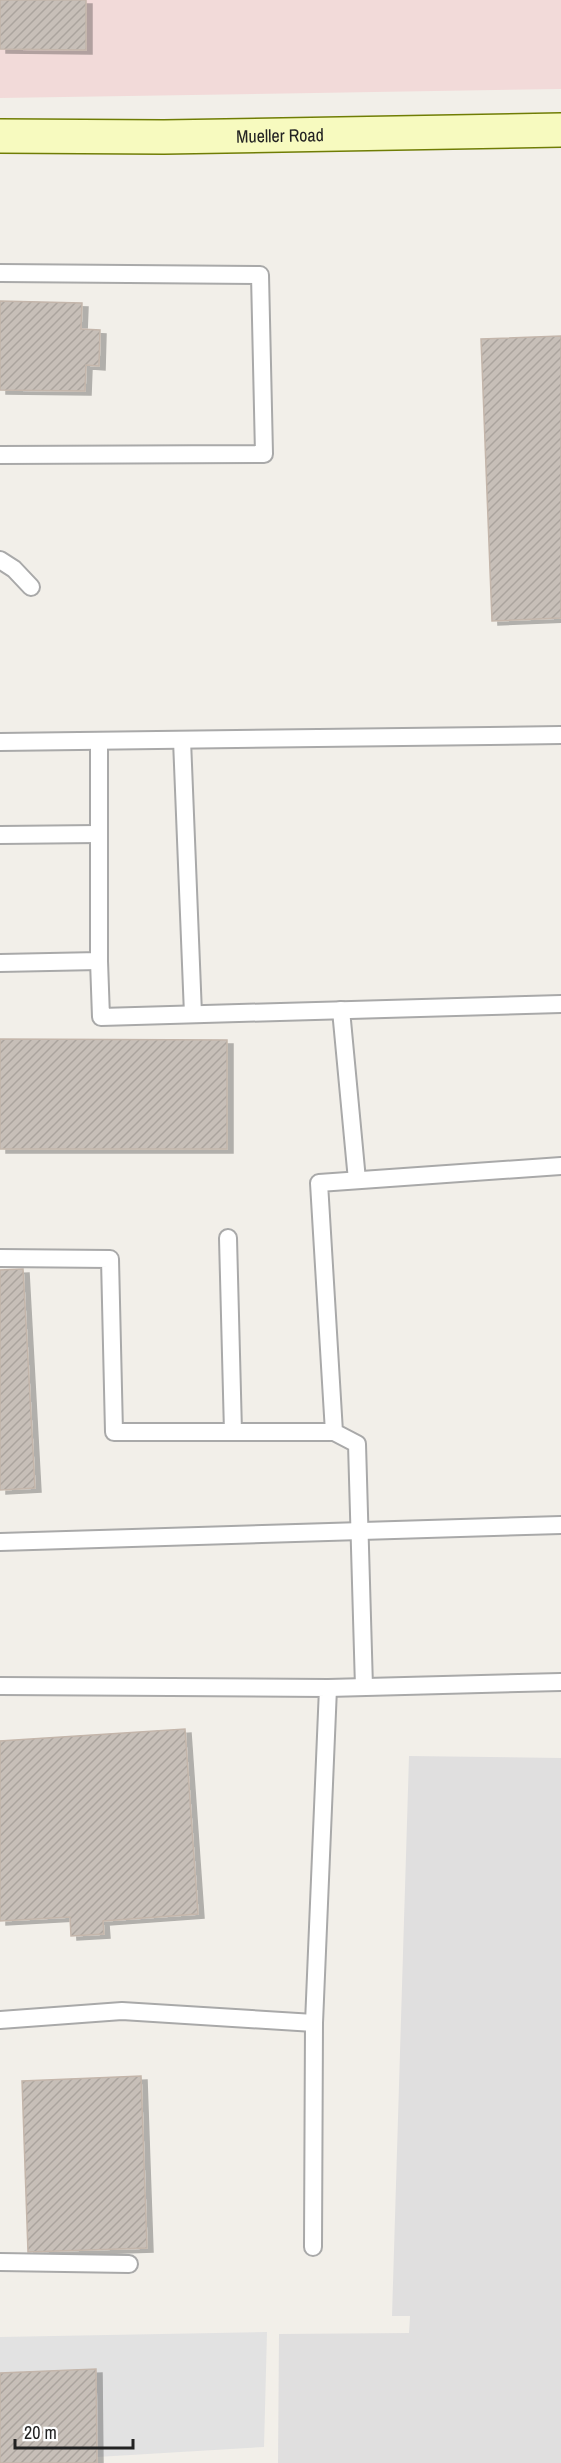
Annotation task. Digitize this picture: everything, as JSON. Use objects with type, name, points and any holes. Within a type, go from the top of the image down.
[{"type":"street","name":"Mueller Road","points":[[0,136],[164,137],[561,130]]},
{"type":"lane","points":[[0,273],[260,275],[264,454],[0,455]]},
{"type":"lane","points":[[0,560],[14,569],[31,587]]},
{"type":"lane","points":[[0,742],[561,735]]},
{"type":"lane","points":[[182,740],[193,1014]]},
{"type":"lane","points":[[99,742],[101,1017],[561,1004]]},
{"type":"lane","points":[[0,835],[99,834]]},
{"type":"lane","points":[[0,963],[99,961]]},
{"type":"lane","points":[[341,1010],[357,1180]]},
{"type":"lane","points":[[334,1432],[319,1183],[561,1166]]},
{"type":"lane","points":[[228,1239],[233,1432]]},
{"type":"lane","points":[[0,1258],[110,1259],[114,1432],[334,1432],[357,1444],[364,1687]]},
{"type":"lane","points":[[0,1542],[360,1529],[561,1525]]},
{"type":"lane","points":[[0,1686],[328,1688],[561,1682]]},
{"type":"lane","points":[[313,2247],[314,2024],[328,1688]]},
{"type":"lane","points":[[0,2020],[122,2011],[314,2024]]},
{"type":"lane","points":[[0,2262],[129,2264]]},
{"type":"shaded area","points":[[0,0],[561,0],[561,89],[0,98]]},
{"type":"shaded area","points":[[409,1756],[561,1758],[561,2463],[278,2463],[279,2334],[409,2333],[410,2316],[392,2316]]},
{"type":"shaded area","points":[[267,2332],[264,2447],[97,2457],[96,2370],[0,2373],[0,2337]]},
{"type":"building","points":[[0,0],[86,0],[86,50],[0,49]]},
{"type":"building","points":[[0,301],[82,303],[81,329],[100,330],[99,366],[86,365],[85,391],[0,390]]},
{"type":"building","points":[[561,336],[561,618],[492,621],[481,339]]},
{"type":"building","points":[[0,1039],[227,1040],[227,1149],[0,1149]]},
{"type":"building","points":[[23,1269],[35,1488],[0,1490],[0,1270]]},
{"type":"building","points":[[185,1729],[198,1914],[103,1921],[104,1934],[71,1936],[70,1917],[0,1921],[0,1741]]},
{"type":"building","points":[[141,2076],[147,2248],[28,2252],[22,2081]]},
{"type":"building","points":[[96,2369],[97,2463],[0,2463],[0,2373]]}]
